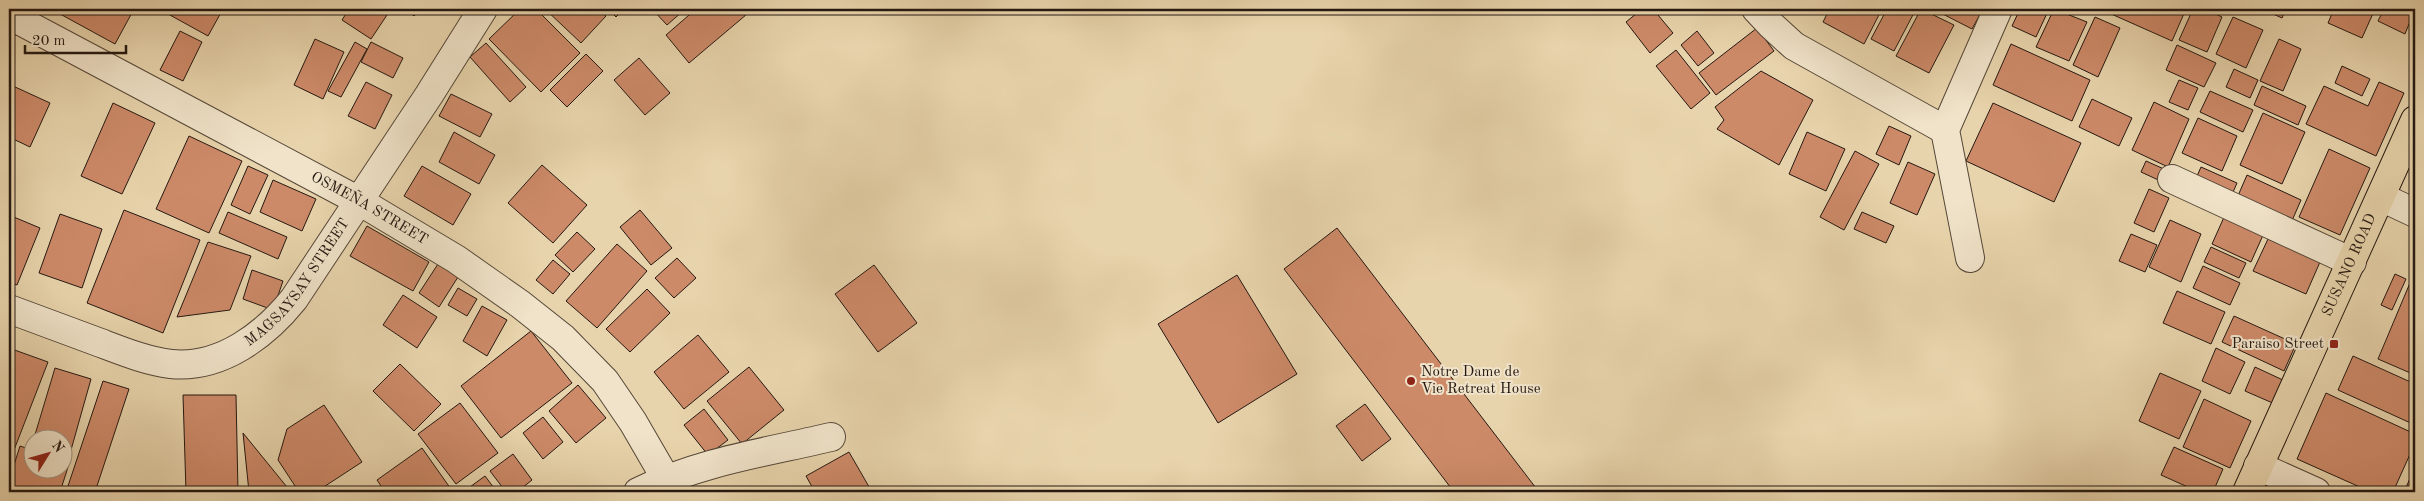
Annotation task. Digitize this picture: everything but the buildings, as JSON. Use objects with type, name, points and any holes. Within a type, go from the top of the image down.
[{"type":"main road","name":"SUSANO ROAD","points":[[2247,492],[2415,120]]},
{"type":"street","name":"MAGSAYSAY STREET","points":[[9,309],[141,358],[172,364],[203,362],[232,352],[256,337],[277,320],[294,299],[429,95],[483,9]]},
{"type":"street","points":[[1756,9],[1794,46],[1945,130]]},
{"type":"street","points":[[1970,258],[1945,130],[1998,9]]},
{"type":"street","name":"OSMEÑA STREET","points":[[9,15],[358,201],[456,259],[520,304],[563,338],[605,381],[633,422],[666,479]]},
{"type":"street","points":[[2172,179],[2352,262]]},
{"type":"street","points":[[2381,197],[2415,213]]},
{"type":"street","points":[[638,492],[666,479],[729,461],[831,437]]},
{"type":"street","points":[[2258,466],[2316,492]]},
{"type":"place","name":"Paraiso Street","points":[[2334,344]]},
{"type":"place","name":"Notre Dame de Vie Retreat House","points":[[1411,381]]}]
